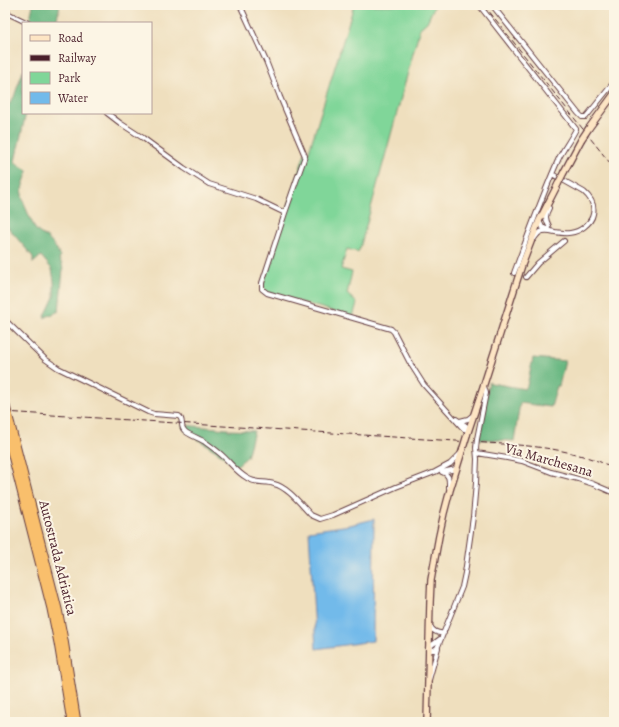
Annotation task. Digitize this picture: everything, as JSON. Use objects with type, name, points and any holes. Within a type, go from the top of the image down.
[{"type":"highway","name":"Autostrada Adriatica","points":[[5,403],[8,426],[54,609],[71,722]]},
{"type":"highway","name":"Autostrada Adriatica","points":[[54,609],[64,640],[77,722]]},
{"type":"main road","points":[[427,722],[431,580],[449,492],[518,274],[539,222],[581,140],[614,94]]},
{"type":"street","points":[[240,5],[266,61],[297,139],[305,154],[262,283],[263,291],[394,332],[410,363],[424,385],[468,433]]},
{"type":"street","points":[[479,5],[576,129],[552,174],[531,224],[514,273]]},
{"type":"street","points":[[492,5],[582,117],[586,117],[614,82]]},
{"type":"street","points":[[5,12],[26,22]]},
{"type":"street","points":[[108,114],[209,184],[256,200],[285,213]]},
{"type":"street","points":[[528,249],[538,233],[546,230],[565,234],[572,233],[578,231],[591,220],[593,205],[590,199],[584,192],[552,174]]},
{"type":"street","points":[[549,226],[546,220],[546,215],[554,192]]},
{"type":"street","points":[[539,222],[544,222],[554,230],[561,233]]},
{"type":"street","points":[[539,222],[542,227],[551,231]]},
{"type":"street","points":[[526,278],[538,263],[564,241]]},
{"type":"street","points":[[5,320],[45,359],[55,366],[148,412],[154,414],[179,416],[182,418],[183,429],[185,432],[199,438],[209,445],[244,476],[254,481],[272,483],[280,486],[289,492],[316,518],[320,519],[333,515],[396,487],[435,472],[456,469]]},
{"type":"street","points":[[428,649],[434,650],[437,648],[444,634],[466,574],[477,471],[476,438],[486,393],[484,384]]},
{"type":"street","points":[[456,419],[461,421],[466,420],[474,415]]},
{"type":"street","name":"Via Marchesana","points":[[476,450],[522,461],[551,472],[593,484],[614,493]]},
{"type":"street","points":[[443,470],[462,451]]},
{"type":"street","points":[[443,470],[449,479],[449,492]]},
{"type":"street","points":[[429,625],[435,632],[444,634]]},
{"type":"street","points":[[428,649],[444,634]]},
{"type":"street","points":[[427,684],[439,644]]},
{"type":"green space","points":[[33,5],[60,5],[56,22],[30,22]]},
{"type":"green space","points":[[354,5],[435,5],[427,22],[420,28],[360,248],[358,252],[347,249],[341,269],[352,272],[347,294],[357,303],[353,317],[266,292],[263,285],[305,153],[308,153],[309,151]]},
{"type":"green space","points":[[22,73],[22,114],[26,114],[15,162],[28,171],[23,186],[22,195],[30,218],[36,230],[53,244],[60,257],[59,259],[63,270],[59,311],[44,318],[54,297],[52,269],[41,256],[33,263],[33,257],[5,224],[5,221],[8,218],[5,214],[5,110],[14,97]]},
{"type":"green space","points":[[533,358],[565,361],[559,386],[557,386],[551,407],[520,403],[514,441],[478,439],[489,382],[525,389]]},
{"type":"green space","points":[[182,425],[254,431],[247,457],[235,467],[222,455],[185,431]]},
{"type":"water","points":[[374,519],[373,641],[316,649],[309,531],[350,525]]},
{"type":"railway","points":[[484,5],[614,168]]},
{"type":"railway","points":[[5,412],[518,445],[567,452],[591,458],[614,468]]}]
